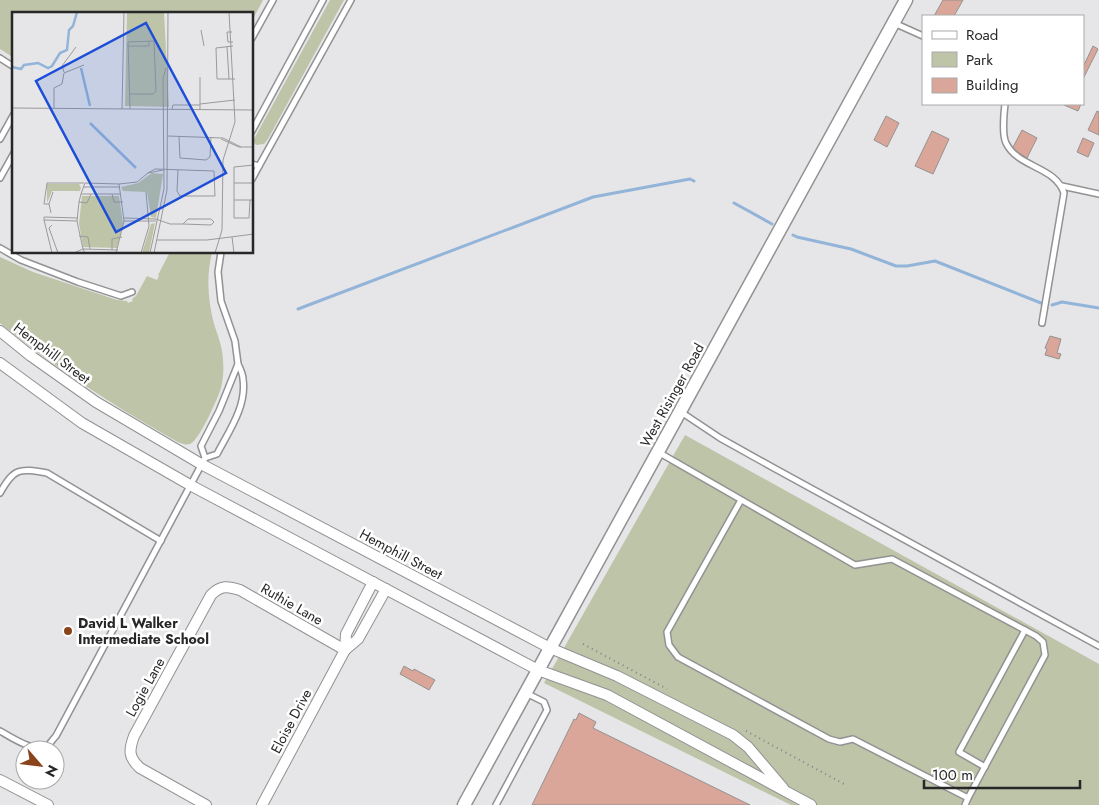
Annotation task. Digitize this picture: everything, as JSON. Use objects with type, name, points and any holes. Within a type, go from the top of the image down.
[{"type":"street","name":"West Risinger Road","points":[[464,805],[906,0]]},
{"type":"street","name":"Hemphill Street","points":[[0,331],[31,356],[96,402],[203,461],[550,648],[617,676],[733,735],[748,747],[789,794]]},
{"type":"street","name":"Hemphill Street","points":[[0,363],[82,423],[190,485],[538,670],[607,695],[811,805]]},
{"type":"street","name":"Eloise Drive","points":[[345,650],[346,634],[373,582]]},
{"type":"street","name":"Ruthie Lane","points":[[223,586],[240,590],[345,650]]},
{"type":"street","name":"Logie Lane","points":[[206,805],[140,768],[133,762],[130,746],[211,595],[223,586]]},
{"type":"street","name":"Eloise Drive","points":[[262,805],[345,650],[358,639],[386,589]]},
{"type":"street","points":[[0,780],[48,805]]},
{"type":"lane","points":[[254,35],[274,0]]},
{"type":"lane","points":[[254,127],[324,0]]},
{"type":"lane","points":[[254,175],[351,0]]},
{"type":"lane","points":[[894,23],[922,36]]},
{"type":"lane","points":[[0,58],[12,66]]},
{"type":"lane","points":[[1005,105],[1005,142],[1025,162],[1052,175],[1062,186],[1064,193],[1042,323]]},
{"type":"lane","points":[[0,139],[12,118]]},
{"type":"lane","points":[[0,178],[12,157]]},
{"type":"lane","points":[[254,165],[259,166]]},
{"type":"lane","points":[[1062,186],[1099,194]]},
{"type":"lane","points":[[0,248],[21,260],[78,282],[121,296],[132,292]]},
{"type":"lane","points":[[0,731],[23,744],[37,748],[47,746],[56,736],[203,461],[217,454],[236,416],[242,400],[243,378],[238,364],[235,341],[221,300],[218,272],[221,254]]},
{"type":"lane","points":[[203,461],[201,446],[238,364]]},
{"type":"lane","points":[[680,412],[720,438],[1099,646]]},
{"type":"lane","points":[[658,452],[855,565],[892,560],[1025,630],[1043,642],[1045,655],[965,805]]},
{"type":"lane","points":[[0,493],[9,476],[26,469],[46,473],[161,541]]},
{"type":"lane","points":[[741,500],[667,632],[669,645],[678,657],[829,739],[840,742],[853,739],[968,798]]},
{"type":"lane","points":[[985,767],[959,752],[1025,630]]},
{"type":"lane","points":[[496,805],[547,710],[544,702],[526,692]]},
{"type":"green space","points":[[0,0],[263,0],[254,17],[254,12],[12,12],[12,57],[0,49]]},
{"type":"green space","points":[[330,0],[344,0],[268,139],[264,144],[256,145],[254,139]]},
{"type":"green space","points":[[169,254],[212,254],[208,280],[209,297],[223,356],[223,374],[221,388],[208,419],[190,444],[176,441],[103,397],[40,354],[0,323],[0,257],[33,272],[117,300],[127,301],[128,303],[133,301],[132,299],[136,296],[147,276],[157,280]]},
{"type":"green space","points":[[685,435],[1099,664],[1099,805],[791,805],[544,683]]},
{"type":"building","points":[[943,0],[963,0],[955,15],[935,15]]},
{"type":"building","points":[[1093,46],[1098,49],[1084,77],[1084,65]]},
{"type":"building","points":[[1064,105],[1081,105],[1078,111]]},
{"type":"building","points":[[1097,111],[1099,112],[1099,135],[1088,130]]},
{"type":"building","points":[[886,116],[899,123],[887,147],[874,140]]},
{"type":"building","points":[[1022,130],[1037,138],[1027,158],[1012,149]]},
{"type":"building","points":[[932,131],[949,139],[933,174],[915,166]]},
{"type":"building","points":[[1083,138],[1094,143],[1088,157],[1077,152]]},
{"type":"building","points":[[1050,336],[1061,339],[1057,353],[1061,354],[1059,359],[1045,355],[1047,349],[1045,348]]},
{"type":"building","points":[[404,666],[435,680],[429,690],[400,674]]},
{"type":"building","points":[[579,713],[596,722],[593,728],[750,805],[532,805],[574,719],[576,720]]},
{"type":"waterway","points":[[298,309],[593,197],[690,179],[694,181]]},
{"type":"waterway","points":[[734,203],[772,224]]},
{"type":"waterway","points":[[793,235],[851,249],[896,266],[935,261],[1041,303]]},
{"type":"waterway","points":[[1052,305],[1062,302],[1099,308]]},
{"type":"place","name":"David L Walker Intermediate School","points":[[68,631]]}]
